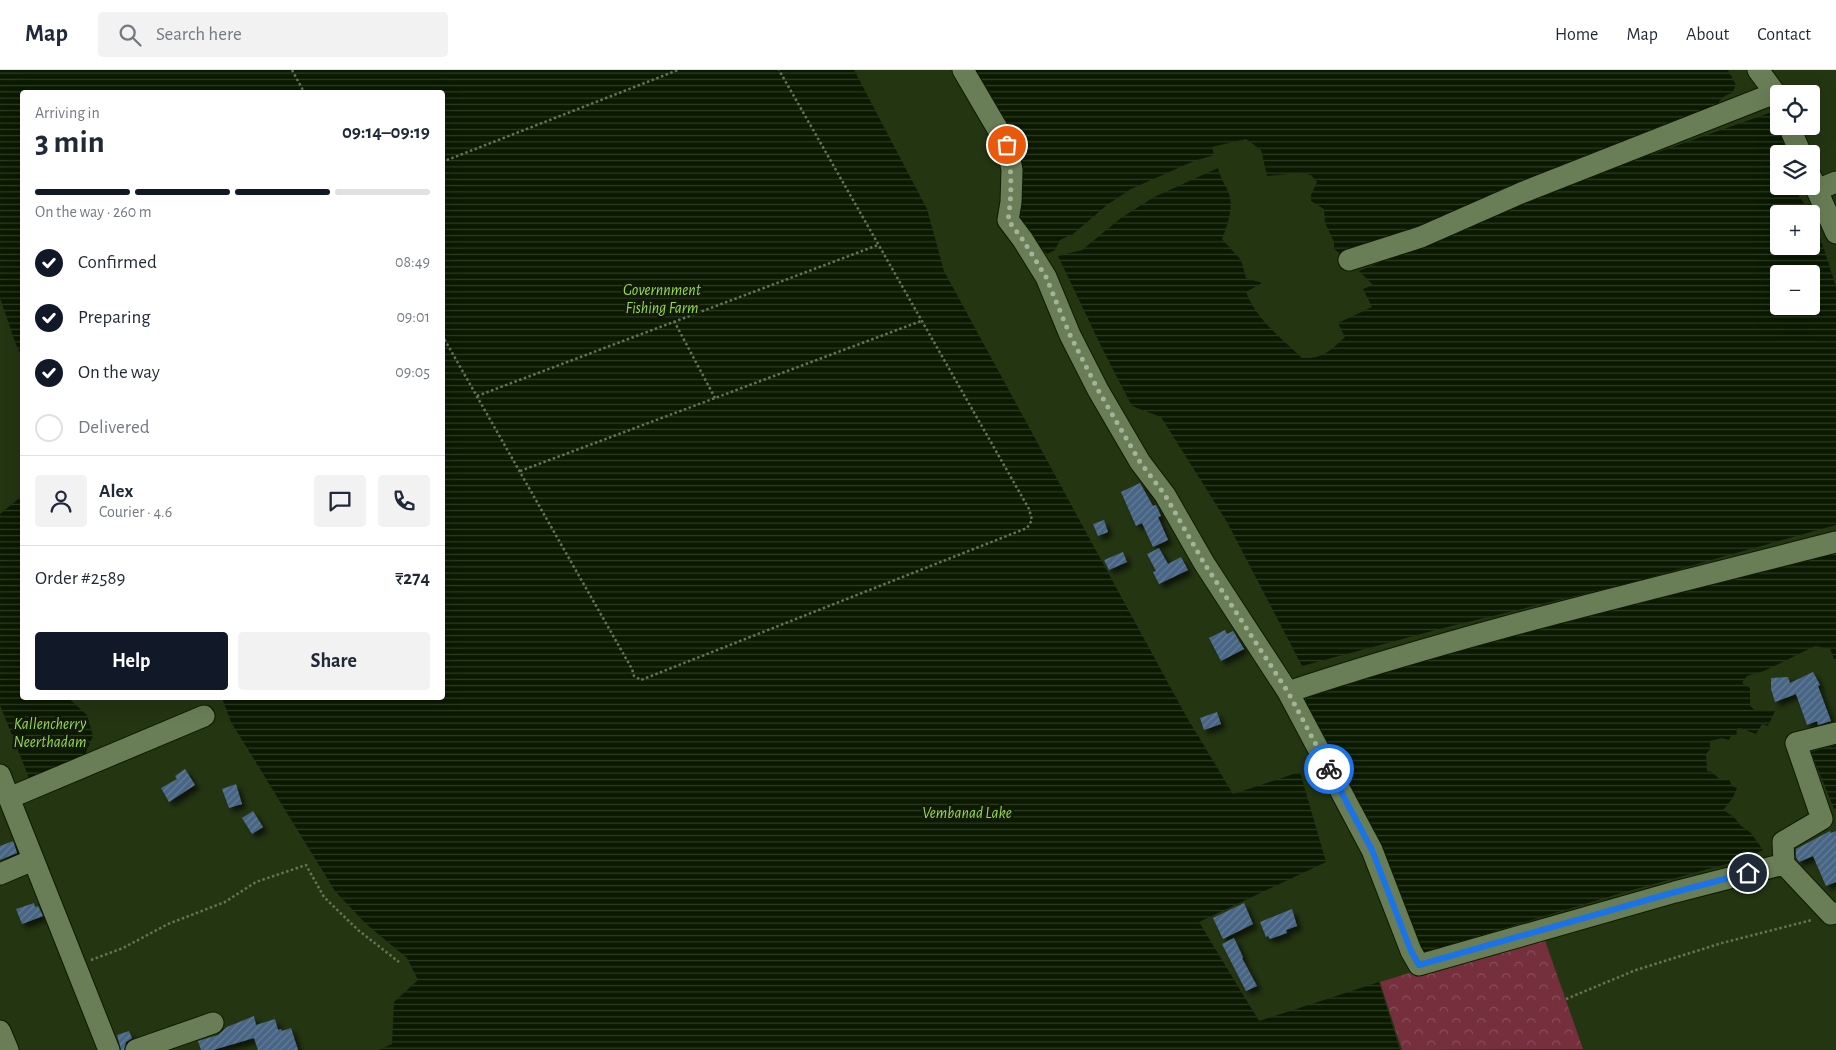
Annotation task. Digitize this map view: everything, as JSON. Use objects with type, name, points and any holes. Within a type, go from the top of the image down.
[{"type":"street","points":[[964,70],[1007,145],[1012,170],[1011,202],[1008,220],[1046,277],[1070,335],[1094,382],[1140,462],[1165,495],[1204,563],[1288,692],[1372,850],[1411,951],[1419,965],[1675,892],[1784,864]]},
{"type":"street","points":[[1758,70],[1770,88]]},
{"type":"street","points":[[1349,260],[1421,237],[1574,172],[1770,101]]},
{"type":"street","points":[[1822,183],[1836,233]]},
{"type":"street","points":[[1288,692],[1373,663],[1650,589],[1836,542]]},
{"type":"street","points":[[8,808],[204,716]]},
{"type":"street","points":[[1834,916],[1784,864],[1783,842],[1822,820],[1796,743],[1836,733]]},
{"type":"street","points":[[0,775],[8,808],[33,860],[109,1050]]},
{"type":"street","points":[[0,874],[33,860]]},
{"type":"street","points":[[136,1050],[214,1023]]},
{"type":"street","points":[[0,1031],[8,1050]]},
{"type":"path","points":[[292,70],[303,90]]},
{"type":"path","points":[[445,161],[678,70]]},
{"type":"path","points":[[445,340],[632,669],[634,676],[641,680],[1027,528],[1032,520],[1029,509],[779,70]]},
{"type":"path","points":[[477,396],[878,244]]},
{"type":"path","points":[[520,471],[922,320]]},
{"type":"path","points":[[674,321],[715,398]]},
{"type":"path","points":[[75,966],[122,948],[168,924],[225,902],[256,882],[306,865],[324,897],[358,930],[399,962]]},
{"type":"path","points":[[1566,999],[1644,967],[1722,943],[1834,916]]},
{"type":"green space","points":[[1542,932],[1583,1049],[1402,1050],[1380,982]]},
{"type":"water","name":"Vembanad Lake","points":[[0,70],[854,70],[927,209],[944,271],[1185,714],[1233,794],[1300,772],[1326,862],[1199,922],[1259,1021],[1379,982],[1400,1050],[378,1050],[392,1044],[394,1002],[418,980],[407,958],[365,923],[335,891],[231,722],[223,700],[445,700],[445,90],[20,90],[20,353],[0,298]]},
{"type":"water","points":[[972,70],[1728,70],[1736,85],[1732,93],[1721,99],[1715,111],[1573,182],[1770,113],[1770,135],[1781,135],[1784,145],[1770,145],[1770,195],[1798,195],[1805,205],[1770,205],[1770,255],[1820,255],[1820,237],[1836,287],[1836,525],[1633,582],[1447,627],[1302,666],[1227,522],[1161,417],[1132,406],[1058,256],[1082,250],[1121,218],[1154,197],[1218,168],[1229,194],[1231,205],[1228,223],[1222,239],[1241,260],[1246,278],[1262,283],[1246,292],[1250,302],[1278,336],[1302,358],[1309,358],[1326,353],[1345,337],[1338,323],[1372,307],[1363,289],[1373,285],[1359,271],[1528,200],[1432,224],[1341,254],[1334,249],[1334,242],[1325,223],[1324,209],[1311,201],[1311,195],[1317,182],[1311,175],[1299,173],[1267,176],[1261,150],[1246,139],[1212,147],[1214,155],[1194,161],[1131,189],[1107,205],[1073,234],[1060,240],[1055,250],[1047,254],[1030,237],[1014,225],[1013,138],[1003,116]]},
{"type":"water","name":"Kallencherry Neerthadam","points":[[20,498],[20,700],[70,700],[87,715],[93,736],[84,757],[29,778],[0,705],[0,514]]},
{"type":"water","points":[[1836,549],[1836,659],[1834,659],[1830,649],[1815,646],[1764,671],[1747,676],[1742,683],[1750,688],[1750,706],[1756,711],[1775,711],[1768,726],[1762,724],[1756,734],[1740,728],[1736,729],[1737,734],[1731,736],[1729,740],[1722,738],[1710,741],[1710,749],[1706,754],[1707,771],[1712,772],[1720,780],[1729,779],[1732,786],[1737,788],[1732,799],[1723,810],[1734,817],[1740,825],[1751,833],[1763,850],[1741,860],[1625,892],[1422,953],[1408,912],[1393,878],[1311,722],[1304,693]]},
{"type":"water","points":[[1836,745],[1836,808],[1834,809],[1811,752]]},
{"type":"building","points":[[1140,483],[1153,506],[1156,505],[1161,516],[1158,517],[1168,540],[1153,547],[1142,523],[1136,526],[1121,492]]},
{"type":"building","points":[[1104,520],[1108,532],[1098,536],[1093,524]]},
{"type":"building","points":[[1159,548],[1168,564],[1181,557],[1188,570],[1159,584],[1153,572],[1156,571],[1147,554]]},
{"type":"building","points":[[1123,552],[1127,562],[1109,570],[1104,560]]},
{"type":"building","points":[[1225,630],[1227,634],[1233,631],[1244,649],[1221,661],[1209,638]]},
{"type":"building","points":[[1813,672],[1820,685],[1818,686],[1831,721],[1818,725],[1817,721],[1807,725],[1796,694],[1775,702],[1771,689],[1771,678],[1788,677],[1790,683]]},
{"type":"building","points":[[1217,712],[1221,724],[1204,730],[1200,718]]},
{"type":"building","points":[[185,769],[195,785],[169,802],[161,788],[177,779],[175,776]]},
{"type":"building","points":[[236,784],[242,804],[229,808],[222,789]]},
{"type":"building","points":[[253,811],[263,827],[252,834],[242,818]]},
{"type":"building","points":[[1830,831],[1831,833],[1836,831],[1836,882],[1826,886],[1813,856],[1799,862],[1796,857],[1796,849]]},
{"type":"building","points":[[13,841],[17,853],[0,860],[0,846]]},
{"type":"building","points":[[34,903],[35,907],[38,906],[43,916],[22,924],[16,909]]},
{"type":"building","points":[[1244,903],[1253,924],[1223,939],[1213,918]]},
{"type":"building","points":[[1292,909],[1297,926],[1286,930],[1287,933],[1270,939],[1268,936],[1266,937],[1260,922]]},
{"type":"building","points":[[1234,938],[1257,986],[1246,991],[1222,944]]},
{"type":"building","points":[[254,1016],[256,1025],[275,1019],[278,1030],[281,1029],[282,1031],[291,1028],[298,1050],[258,1050],[254,1038],[213,1050],[201,1050],[198,1041],[218,1035],[227,1027]]},
{"type":"building","points":[[129,1031],[132,1038],[126,1042],[124,1050],[121,1050],[117,1035]]},
{"type":"way so far","points":[[1007,145],[1012,170],[1011,202],[1008,220],[1046,277],[1070,335],[1098,390],[1140,462],[1165,495],[1204,563],[1288,692],[1329,769]]},
{"type":"route","points":[[1329,769],[1372,850],[1411,951],[1419,965],[1748,873]]},
{"type":"water label","name":"Governnment Fishing Farm","points":[[662,298]]}]
